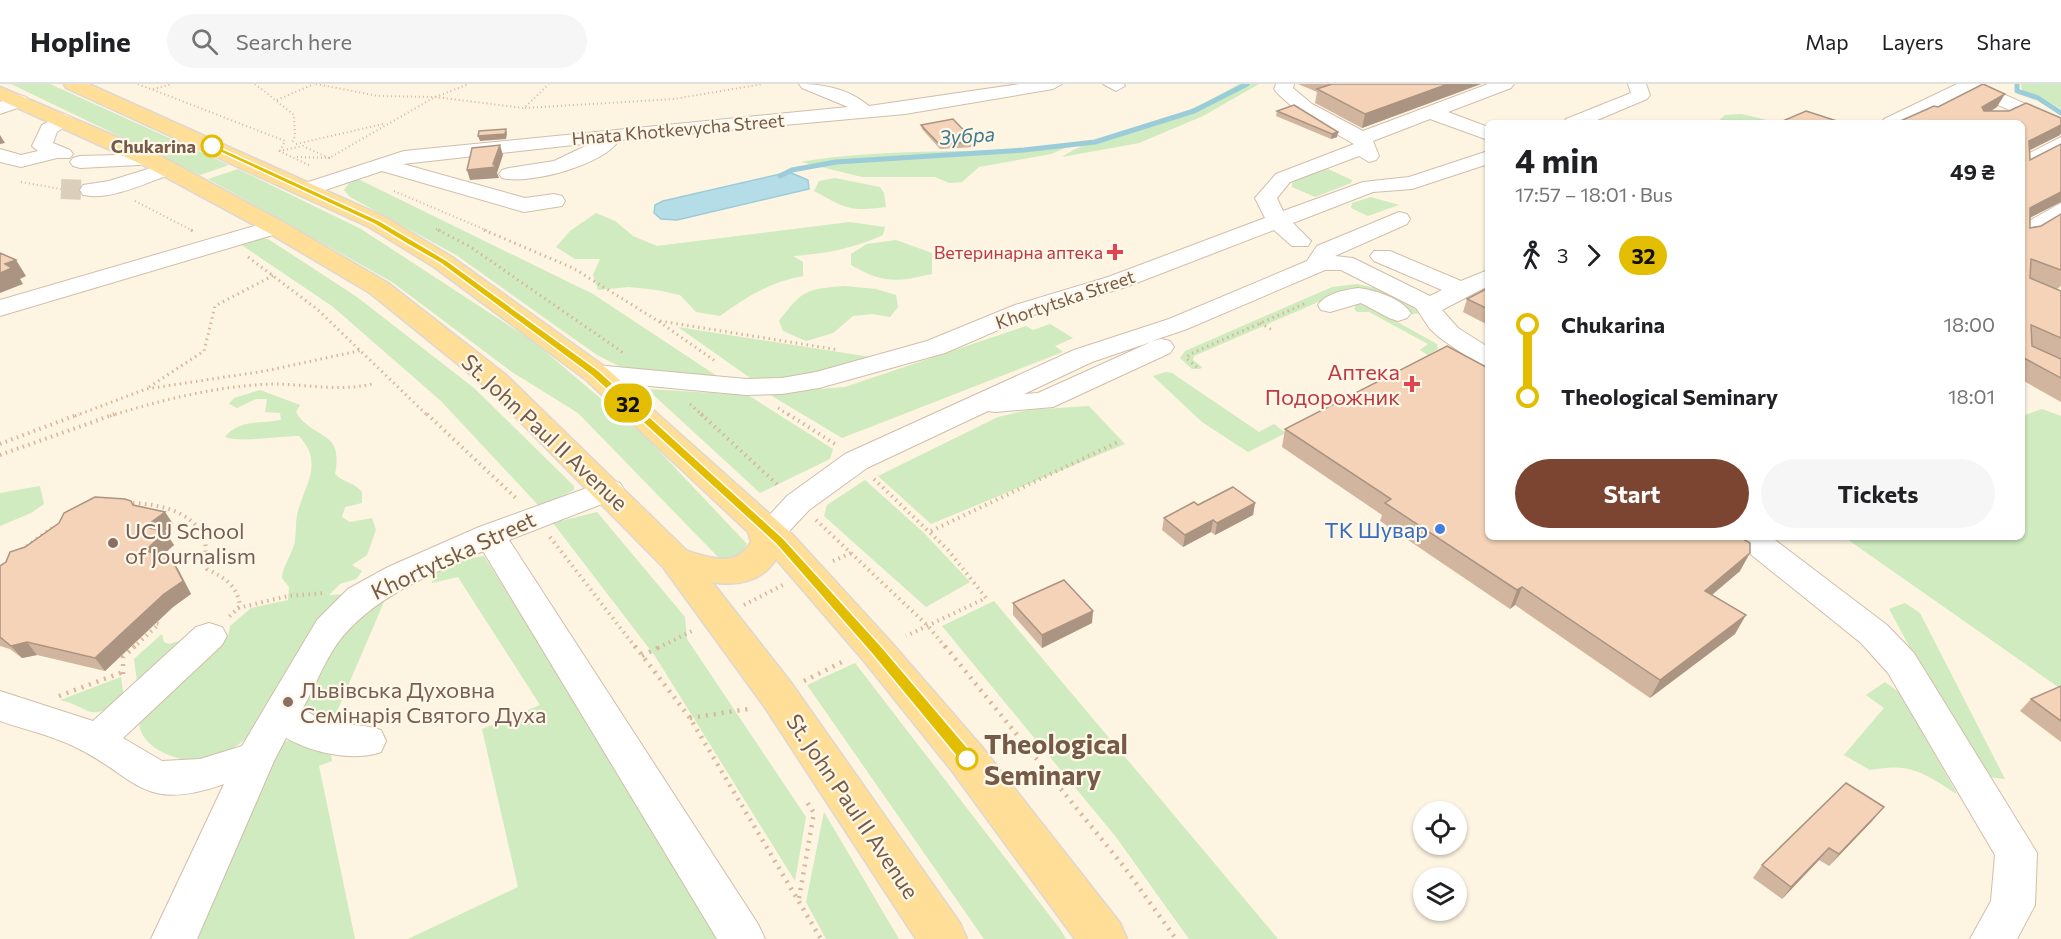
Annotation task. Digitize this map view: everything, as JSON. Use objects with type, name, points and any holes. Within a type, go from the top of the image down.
[{"type":"main road","points":[[73,84],[377,222],[443,262],[595,373],[767,529],[877,651],[967,759],[1103,939]]},
{"type":"main road","name":"St. John Paul II Avenue","points":[[0,93],[9,104],[64,120],[159,164],[275,227],[379,288],[496,381],[609,490],[675,559],[778,695],[943,939]]},
{"type":"main road","points":[[675,559],[721,573],[749,566],[759,558],[768,542],[767,529]]},
{"type":"street","points":[[808,84],[853,102],[865,112]]},
{"type":"street","name":"Hnata Khotkevycha Street","points":[[307,190],[380,164],[404,158],[617,134],[865,112],[908,114],[1053,84]]},
{"type":"street","points":[[1285,84],[1283,89],[1305,108],[1363,142],[1371,160],[1373,178],[1370,186]]},
{"type":"street","points":[[1485,356],[1456,339],[1434,315],[1333,263],[1300,241],[1277,221],[1266,198],[1283,178],[1430,112],[1505,84]]},
{"type":"street","points":[[1580,120],[1641,95],[1637,84]]},
{"type":"street","points":[[1898,120],[1969,85],[2061,127]]},
{"type":"street","points":[[1997,118],[2018,107]]},
{"type":"street","points":[[1430,112],[1485,133]]},
{"type":"street","points":[[0,155],[12,161],[25,162],[41,149],[49,129],[64,120]]},
{"type":"street","points":[[510,124],[515,129],[515,145]]},
{"type":"street","points":[[509,174],[552,170],[594,151],[617,134]]},
{"type":"street","points":[[412,136],[397,146],[404,158],[472,174]]},
{"type":"street","points":[[2025,164],[2061,142]]},
{"type":"street","points":[[41,149],[159,164]]},
{"type":"street","points":[[442,167],[594,151]]},
{"type":"street","name":"Khortytska Street","points":[[595,373],[676,382],[782,386],[819,380],[899,360],[947,343],[1024,310],[1117,282],[1370,186],[1412,183],[1485,158]]},
{"type":"street","points":[[91,190],[112,187],[159,164]]},
{"type":"street","points":[[380,164],[524,205],[554,201]]},
{"type":"street","points":[[1300,241],[1305,223],[1322,204]]},
{"type":"street","points":[[2025,233],[2061,210]]},
{"type":"street","points":[[1333,263],[1326,251],[1399,219]]},
{"type":"street","points":[[0,308],[275,227]]},
{"type":"street","points":[[1382,256],[1462,290]]},
{"type":"street","points":[[767,529],[798,503],[856,461],[1083,356],[1333,263]]},
{"type":"street","points":[[1319,303],[1349,295],[1364,295],[1407,318],[1434,315],[1462,290],[1485,278]]},
{"type":"street","points":[[1014,402],[1152,347],[1198,315]]},
{"type":"street","points":[[977,405],[1075,400],[1118,382],[1145,366],[1152,347]]},
{"type":"street","name":"Khortytska Street","points":[[174,939],[256,757],[329,629],[360,598],[400,575],[418,578],[490,535],[609,490]]},
{"type":"street","points":[[490,535],[742,939]]},
{"type":"street","points":[[1754,540],[1785,567],[1874,634],[1902,663],[2016,853],[2013,905],[1993,939]]},
{"type":"street","points":[[100,743],[110,726],[209,636]]},
{"type":"street","points":[[0,706],[85,734],[156,778],[200,776],[256,757]]},
{"type":"street","points":[[282,710],[293,725],[304,731],[367,741]]},
{"type":"path","points":[[138,84],[329,158],[435,97],[469,84]]},
{"type":"path","points":[[152,90],[172,84]]},
{"type":"path","points":[[255,84],[294,115],[296,136],[292,143]]},
{"type":"path","points":[[277,100],[315,84],[378,96],[435,97],[524,108],[674,99],[763,84]]},
{"type":"path","points":[[524,108],[549,84]]},
{"type":"path","points":[[296,144],[388,123]]},
{"type":"path","points":[[285,141],[279,151],[303,147]]},
{"type":"path","points":[[20,182],[61,189]]},
{"type":"path","points":[[112,187],[212,241],[226,243],[276,274],[364,350],[421,409],[534,517],[690,718],[799,898],[821,939]]},
{"type":"path","points":[[393,190],[573,268],[658,321],[723,367]]},
{"type":"path","points":[[146,389],[204,351],[215,306],[276,274]]},
{"type":"path","points":[[1197,367],[1186,358],[1190,354],[1260,323],[1319,303]]},
{"type":"path","points":[[658,321],[843,350]]},
{"type":"path","points":[[1260,323],[1274,331]]},
{"type":"path","points":[[0,444],[146,389],[265,370],[364,350]]},
{"type":"path","points":[[0,455],[106,416],[190,394],[263,384],[342,391],[372,384]]},
{"type":"path","points":[[777,406],[841,447]]},
{"type":"path","points":[[931,531],[1120,441]]},
{"type":"path","points":[[871,476],[931,531],[968,573],[986,598],[906,636]]},
{"type":"path","points":[[124,503],[159,506],[172,510],[191,522],[203,536],[207,568],[235,585],[240,593],[240,606],[209,636]]},
{"type":"path","points":[[813,517],[928,626],[1125,868],[1176,939]]},
{"type":"path","points":[[14,556],[59,524]]},
{"type":"path","points":[[832,562],[851,553]]},
{"type":"path","points":[[744,604],[789,583]]},
{"type":"path","points":[[237,609],[288,596],[332,592]]},
{"type":"path","points":[[123,665],[123,657],[159,624],[155,623]]},
{"type":"path","points":[[642,656],[695,629]]},
{"type":"path","points":[[797,684],[852,656]]},
{"type":"path","points":[[58,697],[123,672]]},
{"type":"path","points":[[690,718],[747,708],[753,718]]},
{"type":"path","points":[[799,898],[814,813],[802,794]]},
{"type":"green space","points":[[11,84],[50,84],[229,165],[200,175]]},
{"type":"green space","points":[[1239,84],[1259,84],[1203,116],[1139,143],[1062,157],[1088,143],[1181,114]]},
{"type":"green space","points":[[2021,84],[2061,84],[2061,109],[2042,98],[2022,91]]},
{"type":"green space","points":[[1742,114],[1767,120],[1719,120],[1725,115]]},
{"type":"green space","points":[[1075,144],[1051,154],[979,167],[962,182],[949,183],[935,177],[862,177],[801,162],[883,153],[1028,150]]},
{"type":"green space","points":[[238,169],[361,229],[534,342],[645,436],[747,544],[739,558],[719,558],[578,413],[512,372],[392,282],[208,179]]},
{"type":"green space","points":[[1328,169],[1352,180],[1351,183],[1315,197],[1292,187],[1293,180],[1315,171]]},
{"type":"green space","points":[[835,178],[880,187],[884,193],[886,207],[856,209],[814,191],[819,181]]},
{"type":"green space","points":[[352,179],[358,179],[593,294],[720,378],[621,367],[597,355],[456,255],[350,197],[344,190]]},
{"type":"green space","points":[[1371,197],[1399,205],[1368,216],[1351,208],[1352,203]]},
{"type":"green space","points":[[596,213],[615,221],[633,236],[657,246],[850,222],[885,227],[883,235],[850,247],[793,256],[803,262],[803,276],[759,291],[720,316],[696,312],[680,295],[657,290],[629,287],[598,290],[593,275],[600,259],[575,259],[556,247],[570,231]]},
{"type":"green space","points":[[256,239],[268,239],[357,297],[474,388],[574,486],[574,490],[540,507],[441,401],[332,306],[240,244]]},
{"type":"green space","points":[[896,240],[932,253],[932,274],[890,280],[873,276],[851,265],[851,254],[867,244]]},
{"type":"green space","points":[[1357,284],[1380,289],[1422,313],[1412,314],[1369,293],[1346,290],[1194,356],[1193,360],[1202,367],[1200,369],[1192,369],[1180,358],[1185,351],[1332,287]]},
{"type":"green space","points":[[845,286],[876,289],[896,295],[898,307],[890,317],[872,314],[853,316],[833,333],[806,341],[783,331],[779,321],[800,297],[821,288]]},
{"type":"green space","points":[[1357,303],[1363,303],[1437,344],[1438,349],[1428,355],[1420,350],[1428,344],[1369,312],[1357,312],[1354,309]]},
{"type":"green space","points":[[1050,324],[1073,338],[1055,346],[1063,352],[842,438],[767,393],[845,387],[1026,326],[1033,330]]},
{"type":"green space","points":[[678,327],[877,358],[877,362],[784,380],[753,380]]},
{"type":"green space","points":[[1166,372],[1172,373],[1259,432],[1274,424],[1286,433],[1248,452],[1202,422],[1153,376]]},
{"type":"green space","points":[[647,389],[748,395],[833,449],[830,459],[760,493]]},
{"type":"green space","points":[[260,390],[300,405],[296,412],[303,421],[331,442],[337,459],[335,474],[362,492],[362,503],[345,507],[342,517],[350,522],[372,518],[376,530],[367,555],[352,565],[362,571],[356,579],[340,584],[329,595],[352,594],[253,733],[215,757],[199,761],[187,760],[164,753],[153,746],[140,729],[139,718],[228,637],[230,626],[251,608],[288,600],[289,587],[282,578],[294,544],[297,515],[312,465],[311,456],[299,436],[251,439],[225,437],[237,427],[281,420],[280,413],[265,412],[267,399],[256,399],[237,408],[229,404],[234,398]]},
{"type":"green space","points":[[1089,406],[1125,444],[931,524],[878,476],[998,417],[1028,410]]},
{"type":"green space","points":[[2042,409],[2061,416],[2061,689],[1848,540],[2025,540],[2025,415]]},
{"type":"green space","points":[[865,480],[924,533],[970,582],[926,607],[824,516],[827,505]]},
{"type":"green space","points":[[40,486],[44,504],[31,513],[0,526],[0,493]]},
{"type":"green space","points":[[597,512],[685,617],[687,639],[806,817],[795,881],[655,656],[553,523]]},
{"type":"green space","points":[[484,556],[668,848],[718,939],[408,939],[518,887],[482,729],[540,705],[458,577],[432,583],[430,573],[455,561]]},
{"type":"green space","points":[[390,588],[335,716],[317,717],[299,705],[349,617]]},
{"type":"green space","points":[[994,601],[1278,939],[1189,939],[1116,837],[942,626]]},
{"type":"green space","points":[[1905,603],[1920,613],[2005,779],[1980,776],[1889,609]]},
{"type":"green space","points":[[162,634],[164,642],[168,644],[184,640],[138,689],[134,659]]},
{"type":"green space","points":[[855,663],[1066,939],[984,939],[807,685]]},
{"type":"green space","points":[[121,677],[124,699],[103,711],[91,712],[60,700]]},
{"type":"green space","points":[[1885,682],[1900,693],[1957,794],[1916,771],[1896,767],[1870,770],[1844,755],[1884,708],[1866,695]]},
{"type":"green space","points":[[296,739],[329,744],[332,761],[319,766],[355,939],[189,939],[272,745]]},
{"type":"green space","points":[[824,812],[899,939],[826,939],[806,902]]},
{"type":"water","points":[[789,172],[808,180],[809,189],[677,220],[661,219],[654,213],[655,205],[663,201]]},
{"type":"building","points":[[1332,84],[1448,84],[1365,114],[1317,89]]},
{"type":"building","points":[[1983,84],[2005,94],[1982,107],[1984,111],[2009,111],[2026,103],[2061,118],[2061,125],[2029,141],[2030,160],[2061,144],[2061,192],[2030,208],[2030,228],[2041,226],[2061,214],[2061,270],[2031,259],[2030,278],[2061,291],[2061,338],[2031,325],[2032,346],[2061,359],[2061,378],[2025,359],[2025,120],[1903,120],[1934,106],[1938,107]]},
{"type":"building","points":[[1294,105],[1338,132],[1332,134],[1277,111]]},
{"type":"building","points":[[1806,111],[1834,120],[1785,120]]},
{"type":"building","points":[[953,119],[975,142],[939,144],[921,125]]},
{"type":"building","points":[[506,129],[505,134],[478,136],[479,131]]},
{"type":"building","points":[[500,145],[493,164],[496,167],[467,170],[472,148]]},
{"type":"building","points":[[0,253],[16,260],[5,264],[12,268],[0,273]]},
{"type":"building","points":[[1485,290],[1485,308],[1467,299]]},
{"type":"building","name":"ТК Шувар","points":[[1447,346],[1485,366],[1485,540],[1745,540],[1750,543],[1750,553],[1705,591],[1746,615],[1660,680],[1522,587],[1517,590],[1385,503],[1391,499],[1285,429]]},
{"type":"building","points":[[1233,487],[1255,503],[1217,523],[1213,520],[1185,535],[1164,518],[1194,502],[1198,505]]},
{"type":"building","points":[[95,497],[125,499],[131,501],[133,505],[165,512],[145,527],[165,532],[145,551],[170,556],[183,581],[164,594],[95,658],[27,642],[11,646],[0,637],[0,566],[6,562],[10,552],[25,547],[59,523],[64,513]]},
{"type":"building","points":[[1064,580],[1093,611],[1042,635],[1013,603]]},
{"type":"building","points":[[2061,686],[2061,721],[2031,699]]},
{"type":"building","points":[[1846,783],[1884,807],[1839,854],[1829,848],[1791,887],[1762,865]]},
{"type":"waterway","name":"Зубра","points":[[780,176],[792,170],[836,162],[1024,150],[1095,142],[1194,111],[1247,84]]},
{"type":"waterway","points":[[2017,84],[2017,91],[2038,98],[2061,113]]},
{"type":"tunnel","points":[[61,189],[91,190]]},
{"type":"bus line","name":"32","points":[[212,146],[377,222],[443,262],[595,373],[780,542],[877,651],[967,759]]},
{"type":"place","name":"Chukarina","points":[[212,146]]},
{"type":"place","name":"Ветеринарна аптека","points":[[1115,252]]},
{"type":"place","name":"Аптека Подорожник","points":[[1412,384]]},
{"type":"place","name":"ТК Шувар","points":[[1440,529]]},
{"type":"place","name":"UCU School of Journalism","points":[[113,543]]},
{"type":"place","name":"Львівська Духовна Семінарія Святого Духа","points":[[288,702]]},
{"type":"place","name":"Theological Seminary","points":[[967,759]]}]
